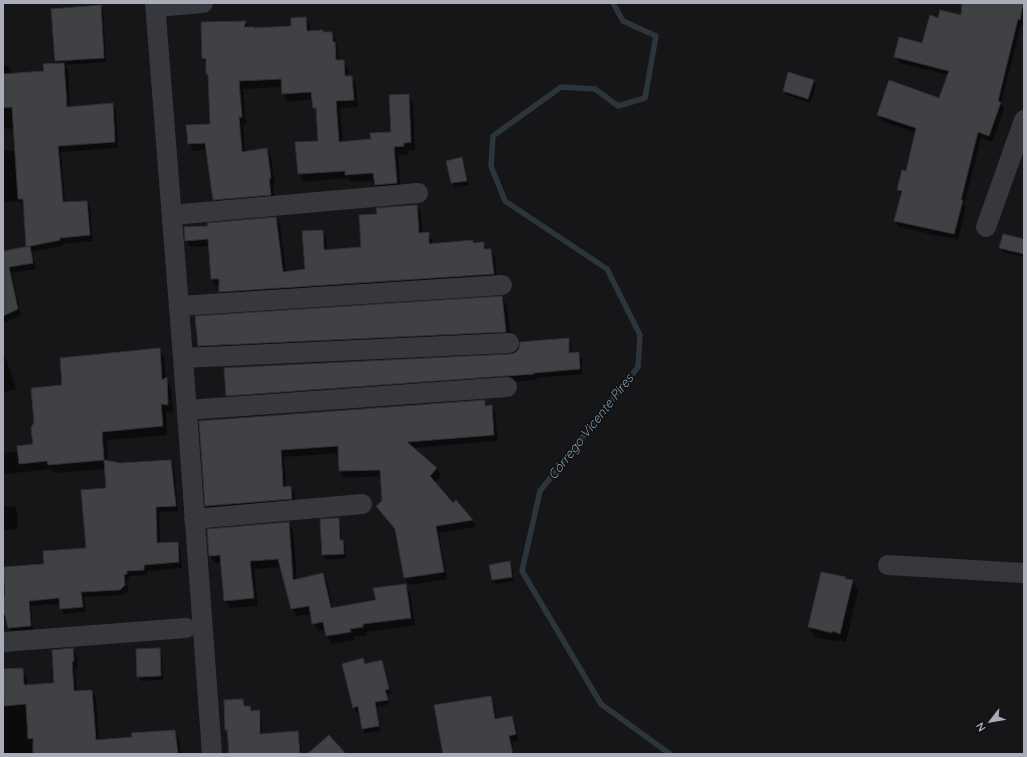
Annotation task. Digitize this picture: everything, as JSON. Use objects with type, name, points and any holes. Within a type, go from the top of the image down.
[{"type":"street","points":[[203,3],[156,5],[212,754]]},
{"type":"street","points":[[986,227],[1024,120]]},
{"type":"street","points":[[172,215],[418,193]]},
{"type":"street","points":[[179,306],[502,285]]},
{"type":"street","points":[[183,358],[509,342]]},
{"type":"street","points":[[187,410],[507,388]]},
{"type":"street","points":[[194,519],[362,504]]},
{"type":"street","points":[[888,564],[1024,573]]},
{"type":"street","points":[[3,642],[186,628]]},
{"type":"building","points":[[962,3],[1023,3],[1020,20],[1018,19],[998,101],[1001,102],[989,136],[978,132],[954,234],[894,221],[902,191],[897,190],[902,170],[906,171],[916,128],[877,115],[889,80],[939,98],[949,71],[894,57],[899,37],[922,43],[930,15],[938,18],[940,10],[961,15]]},
{"type":"building","points":[[101,5],[104,58],[55,61],[51,9]]},
{"type":"building","points":[[306,17],[307,31],[323,30],[323,32],[332,32],[333,42],[335,42],[336,60],[344,60],[345,76],[352,76],[354,100],[336,101],[339,142],[371,139],[370,133],[391,132],[389,95],[409,94],[411,142],[404,143],[404,146],[394,147],[397,183],[375,185],[373,173],[345,175],[345,171],[298,174],[295,142],[318,141],[316,108],[313,108],[311,92],[282,94],[281,79],[239,81],[242,117],[239,117],[242,152],[267,148],[271,178],[269,179],[271,195],[213,200],[205,143],[188,144],[186,125],[210,124],[208,74],[206,74],[206,59],[202,58],[201,22],[246,21],[244,27],[254,28],[291,26],[291,18]]},
{"type":"building","points":[[64,63],[67,107],[113,103],[115,142],[58,146],[63,202],[87,201],[90,235],[60,238],[60,240],[26,247],[23,199],[18,199],[12,107],[3,108],[3,74],[44,71],[43,64]]},
{"type":"building","points":[[788,72],[814,80],[808,99],[783,91]]},
{"type":"building","points":[[462,157],[467,181],[451,183],[446,161]]},
{"type":"building","points":[[417,205],[419,233],[429,232],[429,244],[473,240],[473,243],[484,242],[484,249],[491,249],[494,274],[219,292],[219,279],[211,279],[208,239],[185,241],[184,227],[208,226],[207,223],[276,217],[283,272],[305,269],[302,231],[323,230],[324,250],[361,247],[359,215],[377,214],[376,208]]},
{"type":"building","points":[[1003,234],[1024,239],[1024,254],[999,248]]},
{"type":"building","points":[[30,246],[33,263],[9,267],[18,309],[3,316],[3,251]]},
{"type":"building","points":[[502,296],[506,332],[198,346],[195,316]]},
{"type":"building","points":[[569,338],[569,353],[579,352],[580,369],[534,374],[226,396],[224,368],[510,354],[515,353],[519,349],[520,342]]},
{"type":"building","points":[[160,348],[162,380],[167,377],[168,405],[161,404],[163,426],[102,432],[104,460],[48,465],[47,461],[19,464],[17,446],[33,444],[31,428],[34,422],[31,388],[62,385],[60,358]]},
{"type":"building","points":[[485,400],[485,406],[492,405],[494,435],[407,442],[437,468],[430,476],[453,503],[456,500],[473,520],[436,526],[444,572],[404,578],[395,529],[376,506],[382,501],[380,470],[339,471],[338,446],[281,450],[283,487],[291,486],[292,499],[205,506],[199,421]]},
{"type":"building","points":[[104,460],[120,463],[171,460],[176,506],[156,507],[157,543],[178,542],[179,562],[144,565],[144,570],[127,571],[127,574],[124,575],[125,585],[120,590],[81,592],[83,607],[60,609],[59,598],[29,601],[31,626],[8,628],[5,615],[3,615],[3,595],[5,595],[3,567],[44,564],[43,551],[86,548],[81,490],[106,488]]},
{"type":"building","points":[[339,518],[340,540],[343,540],[344,554],[322,555],[320,519]]},
{"type":"building","points":[[289,522],[293,580],[323,573],[331,608],[376,600],[373,588],[406,584],[411,618],[363,624],[363,627],[350,629],[351,632],[326,636],[323,622],[312,624],[309,606],[291,609],[278,559],[250,561],[254,598],[224,601],[220,555],[209,556],[207,529]]},
{"type":"building","points":[[510,561],[512,577],[492,580],[489,565]]},
{"type":"building","points":[[821,572],[846,577],[845,579],[853,580],[840,634],[832,631],[832,633],[808,627]]},
{"type":"building","points":[[73,648],[74,661],[72,662],[74,691],[92,690],[96,740],[132,737],[131,733],[175,730],[178,754],[33,754],[33,738],[28,739],[26,704],[4,706],[3,669],[23,668],[24,685],[54,683],[52,650]]},
{"type":"building","points":[[160,648],[161,676],[137,677],[136,649]]},
{"type":"building","points":[[363,658],[365,664],[382,660],[389,689],[385,690],[388,700],[375,702],[379,726],[362,729],[358,706],[353,708],[342,664]]},
{"type":"building","points":[[491,696],[495,719],[512,716],[516,734],[509,736],[513,754],[443,754],[434,705]]},
{"type":"building","points":[[243,699],[244,706],[250,706],[251,711],[260,710],[260,734],[298,731],[300,754],[229,754],[227,730],[225,730],[224,700]]},
{"type":"building","points":[[329,735],[346,754],[307,754],[321,742]]},
{"type":"waterway","name":"Córrego Vicente Pires","points":[[613,3],[623,21],[656,36],[645,98],[618,106],[595,89],[561,87],[493,136],[491,166],[505,201],[607,269],[640,335],[638,367],[540,491],[522,571],[601,704],[670,754]]}]
